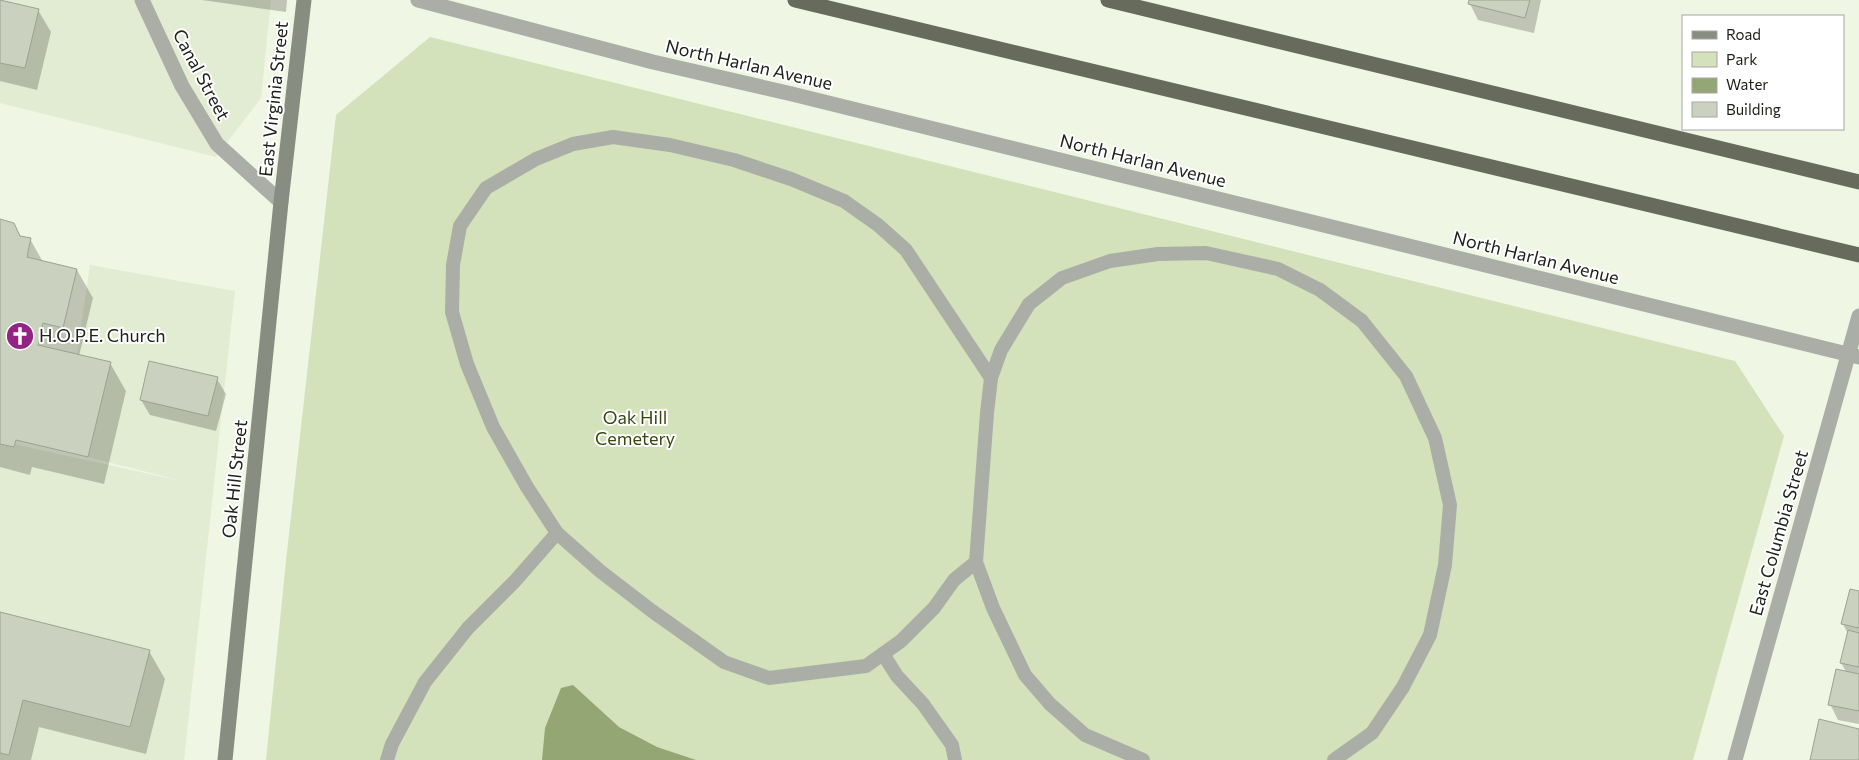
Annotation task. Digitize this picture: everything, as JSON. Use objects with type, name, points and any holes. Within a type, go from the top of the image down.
[{"type":"highway","points":[[794,0],[1859,255]]},
{"type":"highway","points":[[1108,0],[1859,182]]},
{"type":"main road","name":"East Virginia Street","points":[[281,202],[304,0]]},
{"type":"main road","name":"Oak Hill Street","points":[[225,760],[281,202]]},
{"type":"street","name":"Canal Street","points":[[142,0],[182,86],[217,144],[281,202]]},
{"type":"street","name":"North Harlan Avenue","points":[[418,0],[653,62],[831,103],[1853,356]]},
{"type":"street","name":"East Columbia Street","points":[[1735,760],[1853,356],[1859,316]]},
{"type":"lane","points":[[976,562],[954,580],[934,608],[901,641],[866,666],[769,678],[724,662],[600,571],[557,533],[527,487],[493,427],[468,364],[452,312],[453,265],[460,226],[486,188],[536,159],[573,144],[613,137],[670,145],[734,160],[791,179],[844,201],[878,225],[906,250],[991,378]]},
{"type":"lane","points":[[1143,760],[1085,735],[1050,704],[1024,675],[993,608],[976,562],[991,378],[1001,350],[1029,304],[1062,278],[1110,261],[1158,254],[1206,253],[1278,269],[1320,290],[1362,321],[1406,376],[1435,438],[1450,505],[1445,565],[1430,635],[1403,687],[1372,732],[1334,760]]},
{"type":"lane","points":[[387,760],[392,744],[425,682],[468,628],[515,581],[557,533]]},
{"type":"lane","points":[[883,654],[897,676],[923,704],[952,745],[955,760]]},
{"type":"shaded area","points":[[0,0],[271,0],[261,98],[216,157],[0,103]]},
{"type":"shaded area","points":[[90,265],[235,291],[184,760],[0,760],[0,441],[186,482],[88,457],[111,362],[77,354]]},
{"type":"green space","name":"Oak Hill Cemetery","points":[[430,37],[1735,361],[1784,436],[1693,760],[266,760],[286,561],[336,115]]},
{"type":"water","points":[[573,685],[619,727],[657,747],[696,760],[542,760],[545,728],[561,688]]},
{"type":"building","points":[[0,0],[39,9],[25,68],[0,63]]},
{"type":"building","points":[[1469,0],[1530,0],[1525,18],[1468,4]]},
{"type":"building","name":"H.O.P.E. Church","points":[[0,219],[14,223],[20,236],[31,238],[27,257],[77,269],[63,328],[43,323],[38,345],[111,362],[88,457],[16,440],[14,447],[0,444]]},
{"type":"building","points":[[149,361],[218,377],[208,416],[140,400]]},
{"type":"building","points":[[1850,589],[1859,591],[1859,628],[1841,624]]},
{"type":"building","points":[[0,612],[150,650],[130,727],[23,700],[9,755],[0,753]]},
{"type":"building","points":[[1848,630],[1859,633],[1859,667],[1840,663]]},
{"type":"building","points":[[1836,669],[1859,674],[1859,711],[1828,705]]},
{"type":"building","points":[[1819,719],[1859,729],[1859,760],[1810,760]]},
{"type":"place","name":"H.O.P.E. Church","points":[[20,336]]}]
